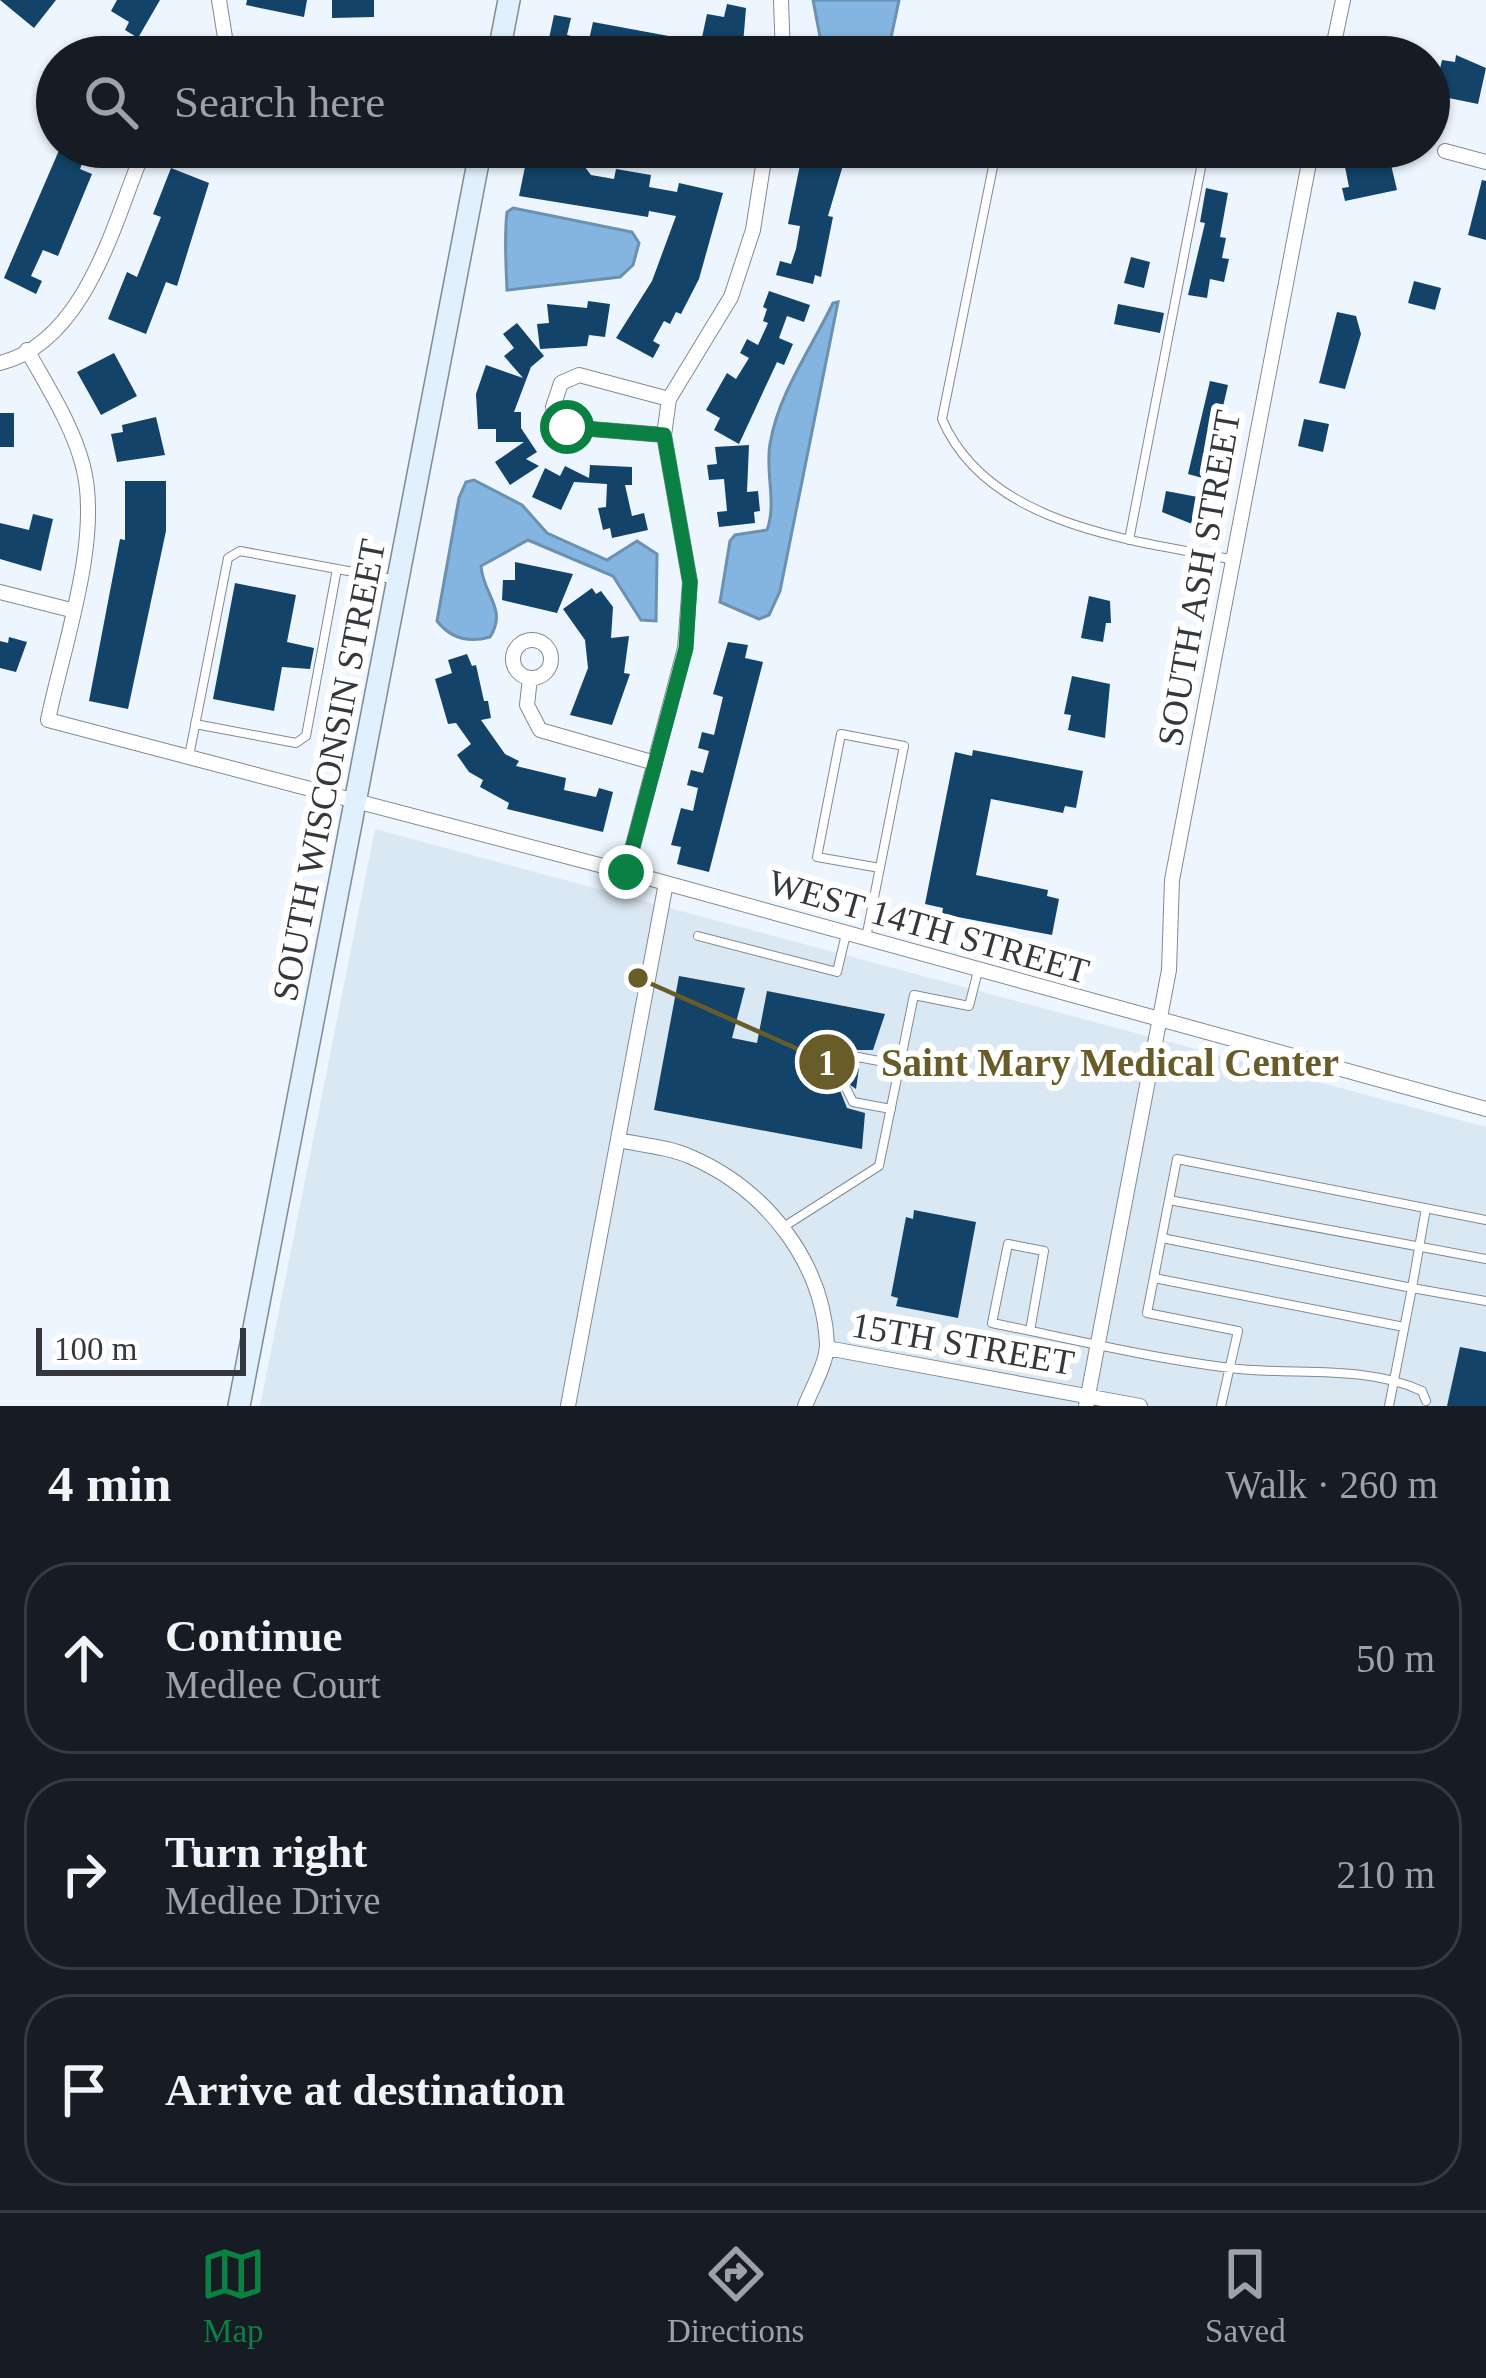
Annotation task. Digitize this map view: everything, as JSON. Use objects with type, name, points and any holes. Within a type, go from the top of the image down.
[{"type":"street","points":[[219,0],[225,36]]},
{"type":"street","points":[[502,36],[508,0]]},
{"type":"street","points":[[781,0],[782,36]]},
{"type":"street","points":[[1335,36],[1343,0]]},
{"type":"street","points":[[1450,152],[1486,162]]},
{"type":"street","points":[[0,363],[44,340],[83,295],[136,168]]},
{"type":"street","name":"SOUTH WISCONSIN STREET","points":[[239,1406],[477,168]]},
{"type":"street","points":[[626,872],[686,648],[690,582],[664,435],[669,399],[731,297],[753,230],[763,168]]},
{"type":"street","name":"SOUTH ASH STREET","points":[[1087,1401],[1169,970],[1172,880],[1308,168]]},
{"type":"street","points":[[0,592],[71,610],[88,519],[85,472],[73,433],[27,350]]},
{"type":"street","points":[[664,435],[567,427],[553,407],[561,382],[579,375],[669,399]]},
{"type":"street","name":"WEST 14TH STREET","points":[[71,610],[49,720],[626,872],[1486,1109]]},
{"type":"street","points":[[530,678],[527,705],[540,730],[655,763]]},
{"type":"street","points":[[568,1406],[666,883]]},
{"type":"street","points":[[618,1140],[688,1155],[740,1183],[784,1226],[808,1273],[827,1348],[806,1406]]},
{"type":"street","name":"15TH STREET","points":[[827,1348],[1087,1401],[1140,1406]]},
{"type":"lane","points":[[993,168],[942,419],[956,452],[1010,495],[1070,524],[1230,559]]},
{"type":"lane","points":[[1129,540],[1201,168]]},
{"type":"lane","points":[[189,758],[228,558],[240,551],[398,580]]},
{"type":"lane","points":[[196,724],[296,743],[306,736],[337,569]]},
{"type":"lane","points":[[866,939],[880,868],[904,746],[841,734],[817,857],[880,868]]},
{"type":"lane","points":[[698,936],[837,972],[846,934]]},
{"type":"lane","points":[[784,1226],[879,1166],[914,995],[970,1006],[978,971]]},
{"type":"lane","points":[[852,1064],[858,1057],[900,1065]]},
{"type":"lane","points":[[847,1090],[853,1102],[891,1109]]},
{"type":"lane","points":[[1221,1406],[1238,1331],[1147,1313],[1177,1160],[1486,1220]]},
{"type":"lane","points":[[1169,1199],[1486,1259]]},
{"type":"lane","points":[[1388,1406],[1426,1208]]},
{"type":"lane","points":[[1162,1238],[1486,1301]]},
{"type":"lane","points":[[1030,1330],[1044,1251],[1008,1244],[992,1323],[1230,1368],[1394,1378],[1422,1391],[1426,1401]]},
{"type":"lane","points":[[1154,1278],[1404,1327]]},
{"type":"shaded area","points":[[375,829],[1486,1127],[1486,1406],[260,1406]]},
{"type":"water","points":[[813,0],[899,0],[891,36],[820,36]]},
{"type":"water","points":[[513,208],[632,232],[639,243],[633,265],[620,277],[507,290],[506,221]]},
{"type":"water","points":[[838,302],[780,591],[769,615],[759,619],[720,602],[730,541],[735,535],[767,530],[774,425],[797,371],[833,303]]},
{"type":"water","points":[[474,480],[522,505],[547,533],[607,560],[637,541],[657,554],[656,621],[641,620],[613,576],[528,540],[481,566],[496,610],[490,637],[475,640],[448,632],[437,621],[459,498],[466,482]]},
{"type":"building","points":[[0,0],[56,0],[34,28]]},
{"type":"building","points":[[117,0],[160,0],[139,36],[125,30],[129,22],[111,11]]},
{"type":"building","points":[[247,0],[307,0],[304,17],[246,5]]},
{"type":"building","points":[[332,0],[374,0],[374,17],[332,18]]},
{"type":"building","points":[[727,4],[746,8],[744,36],[702,36],[707,14],[724,17]]},
{"type":"building","points":[[554,15],[571,18],[567,35],[571,36],[550,36]]},
{"type":"building","points":[[593,22],[669,36],[590,36]]},
{"type":"building","points":[[1456,55],[1486,68],[1478,104],[1450,98],[1450,61],[1455,62]]},
{"type":"building","points":[[51,168],[80,168],[92,174],[58,256],[43,250],[31,276],[42,281],[36,294],[4,278]]},
{"type":"building","points":[[171,168],[209,183],[177,286],[166,282],[146,334],[108,319],[127,272],[137,277],[161,217],[153,214]]},
{"type":"building","points":[[525,168],[586,168],[591,175],[614,179],[616,169],[651,175],[649,187],[677,192],[679,183],[723,193],[699,279],[681,314],[676,312],[670,324],[664,321],[653,341],[660,345],[653,358],[616,338],[652,281],[676,216],[649,211],[648,217],[519,196]]},
{"type":"building","points":[[799,168],[842,168],[828,216],[833,217],[821,277],[815,275],[813,284],[776,275],[780,261],[791,264],[796,249],[800,226],[788,224]]},
{"type":"building","points":[[1345,168],[1392,168],[1397,190],[1345,201],[1342,188],[1349,187]]},
{"type":"building","points":[[1482,180],[1486,181],[1486,240],[1468,235]]},
{"type":"building","points":[[1206,188],[1228,193],[1220,237],[1226,238],[1222,258],[1229,259],[1224,282],[1210,279],[1207,298],[1188,295],[1205,223],[1200,222]]},
{"type":"building","points":[[1131,257],[1150,262],[1144,288],[1124,283]]},
{"type":"building","points":[[1414,281],[1441,288],[1435,310],[1408,303]]},
{"type":"building","points":[[769,291],[810,305],[804,322],[787,316],[779,338],[793,344],[784,365],[777,362],[739,444],[714,430],[720,418],[706,410],[727,373],[736,379],[749,358],[740,353],[747,339],[758,345],[768,323],[763,321],[767,309],[763,307]]},
{"type":"building","points":[[588,301],[610,304],[605,337],[589,335],[587,346],[540,349],[537,324],[549,323],[547,304],[587,308]]},
{"type":"building","points":[[1118,304],[1164,313],[1160,333],[1114,324]]},
{"type":"building","points":[[1337,312],[1356,316],[1361,334],[1345,389],[1319,383]]},
{"type":"building","points":[[517,323],[544,356],[531,367],[514,412],[521,412],[521,428],[537,452],[526,459],[539,466],[510,485],[495,462],[524,442],[496,442],[496,429],[478,429],[476,394],[486,365],[523,378],[504,356],[514,348],[503,334]]},
{"type":"building","points":[[114,353],[137,396],[101,415],[77,372]]},
{"type":"building","points":[[1210,381],[1228,385],[1206,479],[1188,474]]},
{"type":"building","points":[[0,413],[14,413],[14,447],[0,447]]},
{"type":"building","points":[[156,417],[165,455],[117,462],[111,434],[123,432],[122,425]]},
{"type":"building","points":[[1304,419],[1329,424],[1323,452],[1298,446]]},
{"type":"building","points":[[749,445],[747,492],[758,491],[760,511],[754,512],[755,523],[719,527],[717,512],[727,511],[724,479],[709,480],[707,465],[717,464],[715,447]]},
{"type":"building","points":[[590,465],[632,467],[632,485],[625,485],[632,516],[644,513],[648,530],[612,538],[610,528],[603,530],[598,508],[606,507],[607,484],[574,482],[561,510],[532,497],[545,468],[560,476],[565,466],[589,478]]},
{"type":"building","points":[[125,481],[166,481],[166,531],[128,709],[89,701],[120,539],[125,540]]},
{"type":"building","points":[[1166,491],[1203,498],[1197,526],[1162,512]]},
{"type":"building","points":[[33,514],[53,519],[41,571],[0,559],[0,523],[29,530]]},
{"type":"building","points":[[515,562],[573,574],[557,613],[502,600],[503,580],[515,580]]},
{"type":"building","points":[[235,583],[296,595],[287,642],[314,648],[310,669],[282,667],[274,711],[213,699]]},
{"type":"building","points":[[592,588],[596,594],[601,591],[613,607],[611,638],[629,636],[624,673],[630,674],[612,725],[570,715],[588,668],[585,640],[563,609]]},
{"type":"building","points":[[1089,596],[1110,601],[1111,623],[1106,623],[1103,642],[1081,638]]},
{"type":"building","points":[[9,637],[27,642],[16,672],[0,668],[0,641],[8,643]]},
{"type":"building","points":[[728,642],[748,645],[745,658],[763,662],[709,872],[677,864],[681,847],[671,845],[681,808],[693,811],[698,788],[687,785],[691,770],[703,773],[709,751],[698,748],[702,732],[714,735],[723,697],[713,694]]},
{"type":"building","points":[[467,654],[472,666],[476,665],[484,701],[488,701],[491,718],[481,720],[505,754],[519,761],[516,766],[566,778],[564,790],[596,797],[599,788],[613,792],[603,832],[507,809],[509,803],[480,787],[483,780],[469,772],[457,755],[471,744],[456,723],[448,724],[435,679],[452,673],[448,660]]},
{"type":"building","points":[[1072,676],[1110,684],[1105,738],[1068,730],[1071,715],[1064,714]]},
{"type":"building","points":[[973,750],[1083,771],[1076,808],[1065,806],[1063,813],[991,799],[976,875],[1048,890],[1047,896],[1059,899],[1052,935],[942,914],[943,908],[925,904],[955,752],[972,756]]},
{"type":"building","points":[[679,976],[745,988],[732,1038],[757,1043],[767,991],[885,1014],[873,1050],[854,1050],[844,1061],[849,1072],[859,1068],[856,1089],[846,1082],[839,1088],[847,1108],[865,1113],[862,1149],[654,1110]]},
{"type":"building","points":[[914,1210],[976,1222],[958,1318],[896,1306],[898,1298],[891,1296],[906,1217],[913,1219]]},
{"type":"building","points":[[1460,1347],[1486,1352],[1486,1406],[1447,1406]]},
{"type":"place","name":"Saint Mary Medical Center","points":[[638,978]]},
{"type":"route","points":[[567,427],[664,435],[690,582],[686,648],[626,872]]}]
